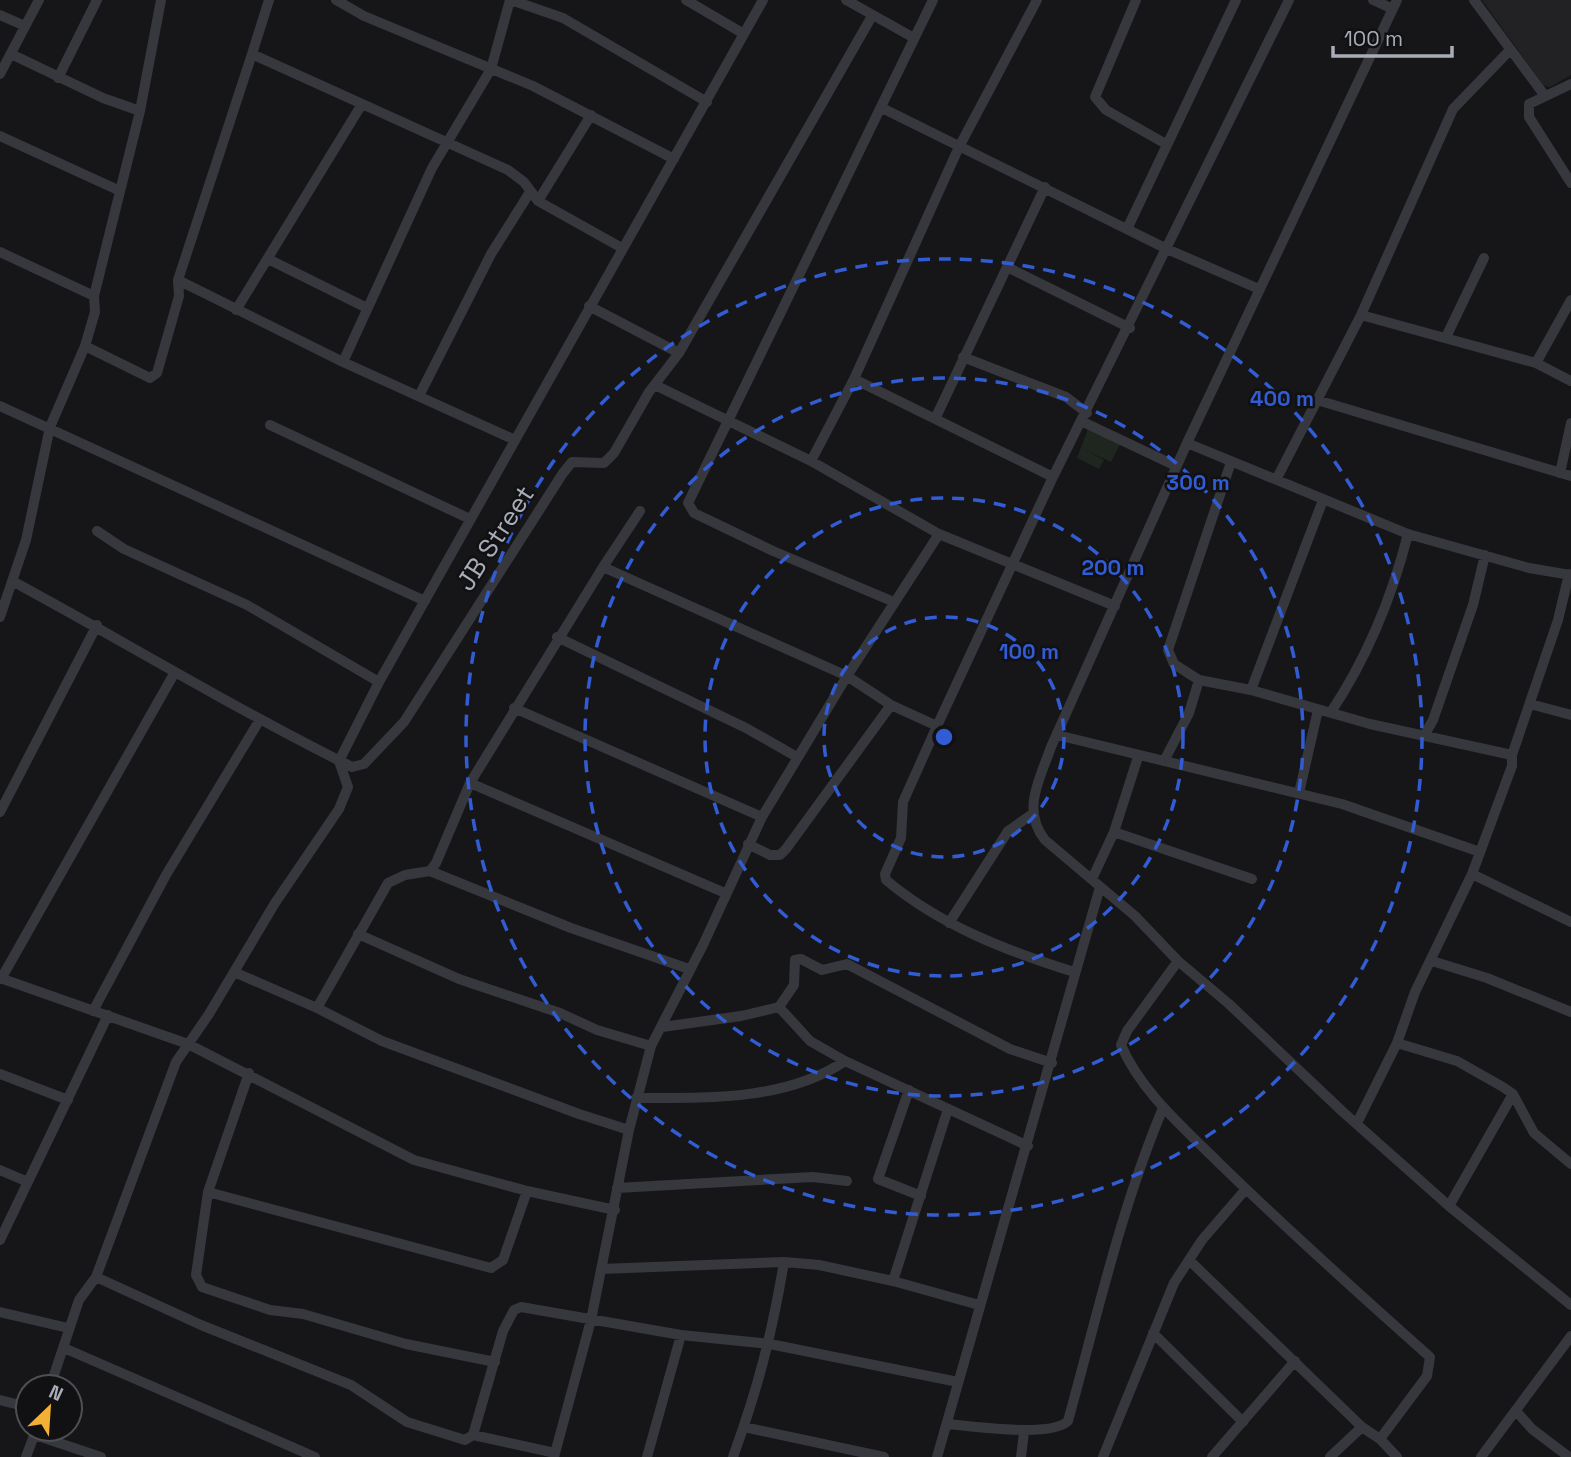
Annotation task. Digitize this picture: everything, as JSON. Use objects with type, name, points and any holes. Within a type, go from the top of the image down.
[{"type":"street","points":[[0,74],[40,0]]},
{"type":"street","points":[[58,78],[97,0]]},
{"type":"street","points":[[0,617],[13,582],[50,427],[85,346],[95,312],[94,296],[118,190],[140,111],[161,0]]},
{"type":"street","points":[[85,346],[150,378],[157,373],[179,296],[178,280],[269,0]]},
{"type":"street","points":[[336,0],[364,16],[491,69],[591,115],[674,159]]},
{"type":"street","points":[[343,362],[432,168],[449,145],[491,69],[511,0],[563,18],[707,102]]},
{"type":"street","points":[[686,0],[744,34]]},
{"type":"street","points":[[55,1373],[68,1328],[79,1300],[96,1277],[176,1062],[275,903],[339,809],[348,787],[340,761],[379,682],[763,0]]},
{"type":"street","points":[[846,0],[914,38]]},
{"type":"street","points":[[894,602],[773,551],[694,513],[688,503],[933,0]]},
{"type":"street","points":[[811,461],[854,379],[959,147],[1037,0]]},
{"type":"street","points":[[1136,0],[1095,97],[1106,110],[1166,144]]},
{"type":"street","points":[[1128,228],[1236,0]]},
{"type":"street","points":[[1074,972],[1015,954],[949,923],[921,908],[885,877],[899,848],[903,802],[937,726],[1053,477],[1130,328],[1289,0]]},
{"type":"street","points":[[1373,0],[1395,5],[1176,466],[1057,735],[1034,796],[1031,815],[1035,828],[1045,840],[1135,916],[1178,961],[1449,1206],[1571,1306]]},
{"type":"street","points":[[1474,0],[1545,96]]},
{"type":"street","points":[[0,15],[25,26]]},
{"type":"street","name":"JB Street","points":[[340,761],[352,767],[364,764],[404,722],[562,473],[572,462],[604,463],[678,353],[872,16]]},
{"type":"street","points":[[1277,478],[1361,314],[1453,109],[1510,50]]},
{"type":"street","points":[[11,54],[58,78],[140,111]]},
{"type":"street","points":[[253,54],[508,170],[524,182],[538,201],[622,247]]},
{"type":"street","points":[[1571,84],[1529,104],[1529,117],[1571,183]]},
{"type":"street","points":[[236,310],[362,104]]},
{"type":"street","points":[[882,108],[1167,249],[1259,289]]},
{"type":"street","points":[[538,201],[591,115]]},
{"type":"street","points":[[0,136],[118,190]]},
{"type":"street","points":[[935,419],[1045,187]]},
{"type":"street","points":[[419,396],[491,254],[530,192]]},
{"type":"street","points":[[0,251],[94,296]]},
{"type":"street","points":[[1446,338],[1484,258]]},
{"type":"street","points":[[268,259],[368,309]]},
{"type":"street","points":[[1007,267],[1130,328]]},
{"type":"street","points":[[178,280],[343,362],[515,440]]},
{"type":"street","points":[[1536,363],[1571,300]]},
{"type":"street","points":[[589,306],[678,353]]},
{"type":"street","points":[[1361,314],[1536,363],[1571,381]]},
{"type":"street","points":[[963,357],[1066,397],[1085,417],[1176,466]]},
{"type":"street","points":[[854,379],[1053,477]]},
{"type":"street","points":[[655,385],[811,461],[939,534],[1115,606]]},
{"type":"street","points":[[1317,400],[1571,476]]},
{"type":"street","points":[[0,406],[425,601]]},
{"type":"street","points":[[1560,473],[1571,424]]},
{"type":"street","points":[[270,425],[470,519]]},
{"type":"street","points":[[1187,443],[1408,534],[1529,568],[1570,575],[1512,755],[1513,766],[1472,874],[1415,992],[1397,1043],[1357,1123]]},
{"type":"street","points":[[1231,462],[1168,650],[1174,664],[1199,680],[1251,690],[1318,710],[1512,755]]},
{"type":"street","points":[[1251,690],[1323,500]]},
{"type":"street","points":[[430,871],[436,863],[470,783],[557,637],[640,511]]},
{"type":"street","points":[[97,531],[124,549],[247,606],[379,682]]},
{"type":"street","points":[[473,1435],[554,1455],[591,1320],[629,1129],[651,1046],[762,817],[847,676],[939,534]]},
{"type":"street","points":[[1331,712],[1348,687],[1382,615],[1399,572],[1408,534]]},
{"type":"street","points":[[1424,736],[1433,720],[1473,605],[1485,555]]},
{"type":"street","points":[[603,567],[847,676],[891,705],[937,726]]},
{"type":"street","points":[[13,582],[97,625],[259,721],[340,761]]},
{"type":"street","points":[[0,812],[97,625]]},
{"type":"street","points":[[557,637],[746,728],[797,757]]},
{"type":"street","points":[[175,672],[1,979],[188,1044],[414,1160],[527,1191],[615,1210]]},
{"type":"street","points":[[1164,761],[1189,713],[1199,680]]},
{"type":"street","points":[[1530,704],[1571,715]]},
{"type":"street","points":[[748,844],[771,855],[780,855],[891,705]]},
{"type":"street","points":[[514,708],[762,817]]},
{"type":"street","points":[[1299,793],[1318,710]]},
{"type":"street","points":[[93,1011],[166,875],[259,721]]},
{"type":"street","points":[[1057,735],[1138,757],[1342,804],[1480,852]]},
{"type":"street","points":[[1092,879],[1114,832],[1138,757]]},
{"type":"street","points":[[470,783],[725,893]]},
{"type":"street","points":[[949,923],[1008,831],[1031,815]]},
{"type":"street","points":[[1114,832],[1252,879]]},
{"type":"street","points":[[317,1008],[388,883],[405,875],[430,871],[571,928],[690,969]]},
{"type":"street","points":[[1472,874],[1571,922]]},
{"type":"street","points":[[937,1457],[979,1305],[1052,1063],[1074,972],[1100,887]]},
{"type":"street","points":[[358,934],[459,979],[560,1013],[597,1030],[651,1046]]},
{"type":"street","points":[[662,1027],[741,1016],[779,1007],[794,985],[792,968],[795,960],[801,959],[822,970],[847,964],[1010,1049],[1052,1063]]},
{"type":"street","points":[[1178,961],[1127,1031],[1121,1045],[1127,1059],[1163,1108],[1246,1189],[1430,1357],[1427,1376],[1380,1439]]},
{"type":"street","points":[[1432,961],[1487,978],[1571,1013]]},
{"type":"street","points":[[234,972],[317,1008],[382,1041],[579,1114],[629,1129]]},
{"type":"street","points":[[779,1007],[810,1041],[845,1061],[1028,1146]]},
{"type":"street","points":[[0,1240],[108,1015]]},
{"type":"street","points":[[1397,1043],[1457,1061],[1485,1074],[1513,1094],[1534,1133],[1571,1164]]},
{"type":"street","points":[[636,1098],[742,1094],[808,1080],[845,1061]]},
{"type":"street","points":[[249,1073],[208,1192],[196,1275],[202,1287],[270,1310],[303,1314],[406,1344],[495,1363]]},
{"type":"street","points":[[0,1074],[68,1100]]},
{"type":"street","points":[[909,1090],[878,1179],[921,1196]]},
{"type":"street","points":[[1449,1206],[1513,1094]]},
{"type":"street","points":[[947,1424],[1024,1432],[1062,1427],[1068,1421],[1104,1285],[1147,1147],[1163,1108]]},
{"type":"street","points":[[893,1280],[948,1109]]},
{"type":"street","points":[[0,1170],[28,1182]]},
{"type":"street","points":[[617,1188],[813,1177],[847,1181]]},
{"type":"street","points":[[1103,1457],[1174,1283],[1246,1189]]},
{"type":"street","points":[[208,1192],[491,1268],[503,1259],[527,1191]]},
{"type":"street","points":[[1189,1260],[1362,1427],[1380,1439],[1397,1457]]},
{"type":"street","points":[[601,1269],[784,1262],[819,1265],[893,1280],[979,1305]]},
{"type":"street","points":[[733,1457],[770,1344],[784,1262]]},
{"type":"street","points":[[96,1277],[201,1325],[351,1385],[407,1422],[465,1440],[473,1435],[503,1331],[514,1310],[534,1308],[681,1335],[770,1344],[958,1382]]},
{"type":"street","points":[[0,1312],[68,1328]]},
{"type":"street","points":[[1153,1333],[1243,1422]]},
{"type":"street","points":[[647,1457],[681,1335]]},
{"type":"street","points":[[1481,1457],[1571,1336]]},
{"type":"street","points":[[64,1348],[315,1457]]},
{"type":"street","points":[[1212,1457],[1295,1361]]},
{"type":"street","points":[[1516,1411],[1532,1429],[1569,1457]]},
{"type":"street","points":[[744,1427],[884,1457]]},
{"type":"street","points":[[1330,1457],[1362,1427]]},
{"type":"street","points":[[1021,1457],[1024,1432]]},
{"type":"street","points":[[65,1443],[102,1457]]},
{"type":"shaded area","points":[[1482,0],[1571,0],[1571,75],[1550,87],[1543,85]]},
{"type":"shaded area","points":[[1088,429],[1120,444],[1111,462],[1085,450],[1104,460],[1099,469],[1077,458]]}]
